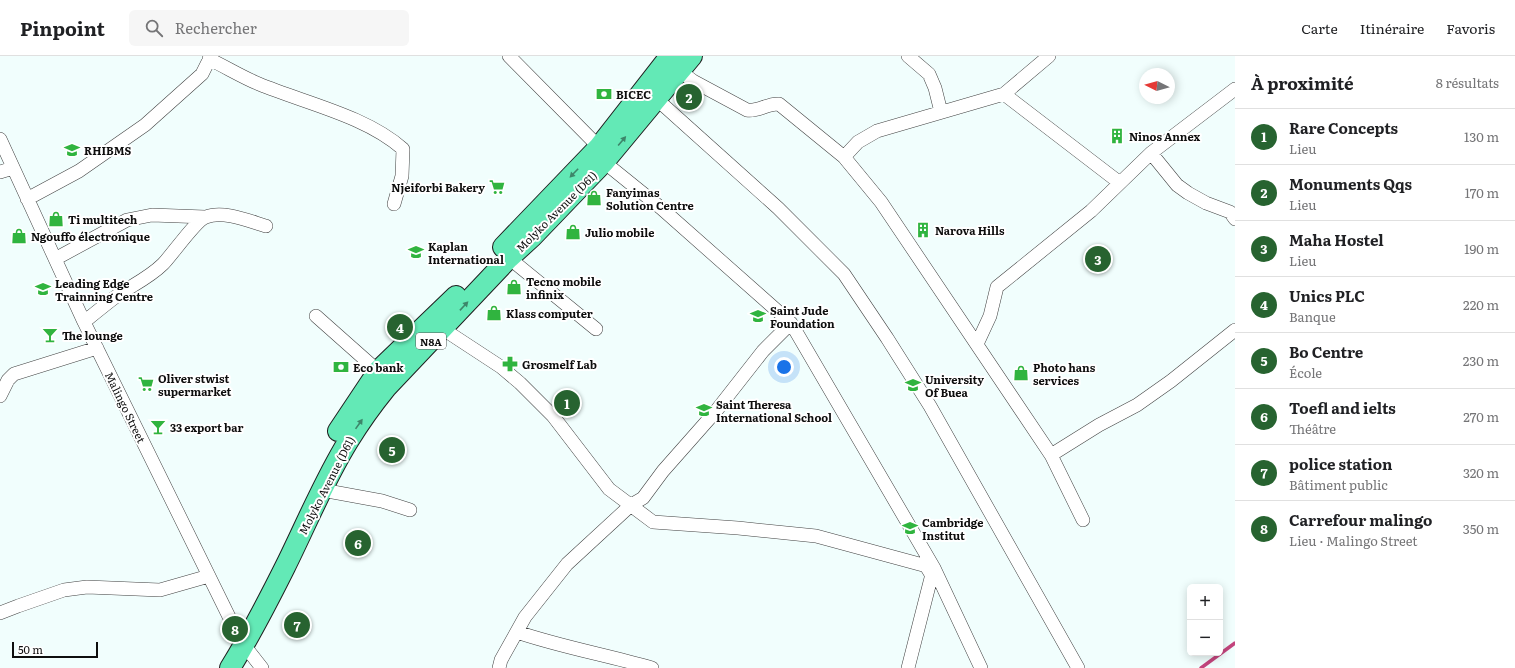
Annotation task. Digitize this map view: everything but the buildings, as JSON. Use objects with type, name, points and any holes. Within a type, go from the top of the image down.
[{"type":"highway","name":"Molyko Avenue (D61)","points":[[214,668],[240,639],[285,568],[322,490],[348,440],[377,399],[509,258],[532,237],[602,155],[651,94],[681,61]]},
{"type":"highway","name":"Molyko Avenue (D61)","points":[[230,668],[240,639],[310,482],[340,428],[378,371],[602,155]]},
{"type":"street","points":[[509,56],[602,155],[791,323],[930,567],[981,668]]},
{"type":"street","points":[[908,56],[929,74],[935,88],[941,112]]},
{"type":"street","points":[[844,157],[858,142],[877,131],[1004,94],[1049,56]]},
{"type":"street","points":[[27,199],[79,171],[145,124],[202,74],[210,58],[259,84],[319,105],[385,135],[396,142],[403,149],[402,176],[394,204]]},
{"type":"street","points":[[681,61],[693,81],[747,110],[752,111],[775,103],[779,104],[844,157],[881,202],[1051,455],[1083,520]]},
{"type":"street","points":[[977,344],[990,316],[997,287],[1091,211],[1151,153],[1235,89]]},
{"type":"street","points":[[651,94],[778,208],[844,274],[888,338],[930,406],[1078,668]]},
{"type":"street","points":[[1004,94],[1120,183]]},
{"type":"street","name":"Malingo Street","points":[[0,139],[84,322],[240,639],[262,668]]},
{"type":"street","points":[[1151,153],[1177,185],[1206,203],[1230,212],[1235,219]]},
{"type":"street","points":[[0,172],[13,168]]},
{"type":"street","points":[[55,259],[127,220],[152,215],[205,217],[222,215],[243,218],[266,226]]},
{"type":"street","points":[[84,322],[117,296],[159,268],[193,228],[205,217]]},
{"type":"street","points":[[509,258],[596,329]]},
{"type":"street","points":[[316,316],[378,371]]},
{"type":"street","points":[[499,668],[501,660],[525,617],[567,564],[631,505],[643,498],[667,466],[716,411],[763,351],[791,323]]},
{"type":"street","points":[[443,328],[501,367],[545,407],[609,489],[653,522],[738,528],[816,536],[930,567]]},
{"type":"street","points":[[1051,455],[1099,425],[1137,405],[1234,334]]},
{"type":"street","points":[[0,396],[8,380],[14,374],[97,348]]},
{"type":"street","points":[[322,490],[382,501],[410,510]]},
{"type":"street","points":[[908,668],[932,578],[930,567]]},
{"type":"street","points":[[0,613],[64,590],[88,587],[160,590],[209,576]]},
{"type":"street","points":[[517,632],[547,642],[625,660],[652,668]]},
{"type":"waterway","points":[[1201,668],[1235,643]]},
{"type":"place","name":"BICEC","points":[[604,94]]},
{"type":"place","name":"Monuments Qqs","points":[[689,97]]},
{"type":"place","name":"Ninos Annex","points":[[1117,136]]},
{"type":"place","name":"RHIBMS","points":[[72,150]]},
{"type":"place","name":"Njeiforbi Bakery","points":[[497,187]]},
{"type":"place","name":"Fanyimas Solution Centre","points":[[594,198]]},
{"type":"place","name":"Ti multitech","points":[[56,219]]},
{"type":"place","name":"Narova Hills","points":[[923,230]]},
{"type":"place","name":"Julio mobile","points":[[573,232]]},
{"type":"place","name":"Ngouffo électronique","points":[[19,236]]},
{"type":"place","name":"Kaplan International","points":[[416,252]]},
{"type":"place","name":"Maha Hostel","points":[[1098,259]]},
{"type":"place","name":"Tecno mobile infinix","points":[[514,287]]},
{"type":"place","name":"Leading Edge Trainning Centre","points":[[43,289]]},
{"type":"place","name":"Klass computer","points":[[494,313]]},
{"type":"place","name":"Saint Jude Foundation","points":[[758,316]]},
{"type":"place","name":"Unics PLC","points":[[400,327]]},
{"type":"place","name":"The lounge","points":[[50,335]]},
{"type":"place","name":"Grosmelf Lab","points":[[510,364]]},
{"type":"place","name":"Eco bank","points":[[341,367]]},
{"type":"place","name":"Photo hans services","points":[[1021,373]]},
{"type":"place","name":"Oliver stwist supermarket","points":[[146,384]]},
{"type":"place","name":"University Of Buea","points":[[913,385]]},
{"type":"place","name":"Rare Concepts","points":[[567,403]]},
{"type":"place","name":"Saint Theresa International School","points":[[704,410]]},
{"type":"place","name":"33 export bar","points":[[158,427]]},
{"type":"place","name":"Bo Centre","points":[[392,450]]},
{"type":"place","name":"Cambridge Institut","points":[[910,528]]},
{"type":"place","name":"Toefl and ielts","points":[[358,543]]},
{"type":"place","name":"police station","points":[[297,625]]},
{"type":"place","name":"Carrefour malingo","points":[[235,629]]}]
